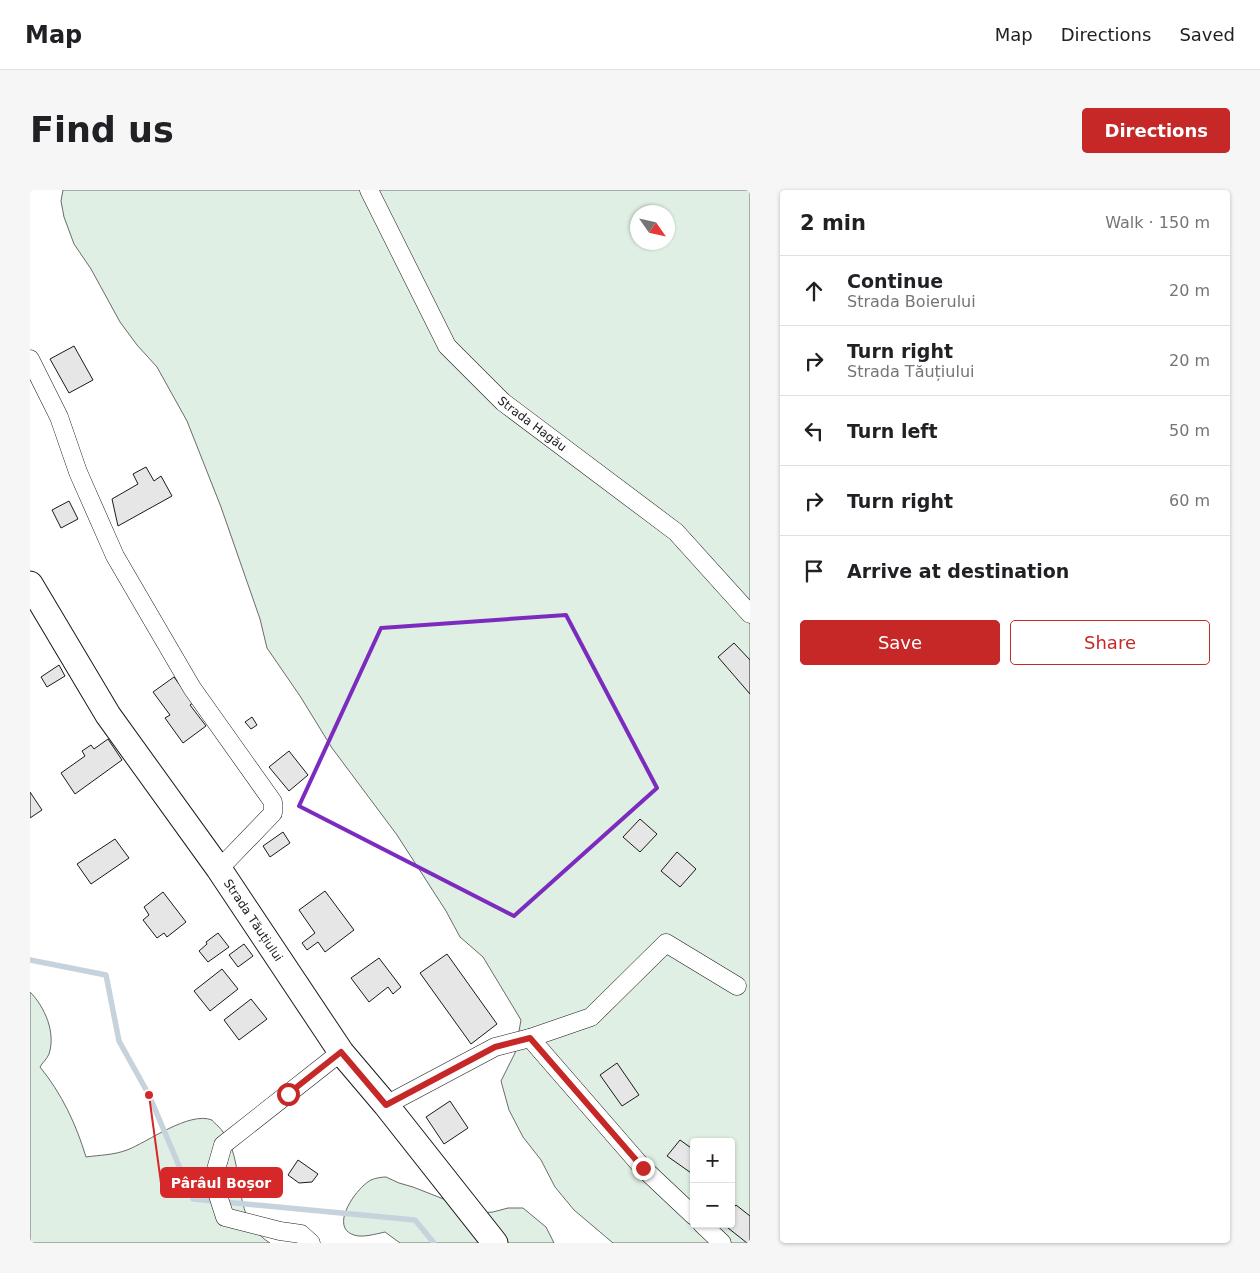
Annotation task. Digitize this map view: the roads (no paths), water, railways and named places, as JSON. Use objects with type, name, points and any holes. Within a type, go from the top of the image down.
[{"type":"street","name":"Strada Hagău","points":[[369,190],[447,346],[503,402],[676,532],[750,614]]},
{"type":"street","points":[[30,359],[59,417],[78,472],[115,556],[192,688],[273,802],[273,812],[219,869]]},
{"type":"street","name":"Strada Tăuțiului","points":[[30,584],[108,716],[219,869],[341,1052],[386,1105],[495,1243]]},
{"type":"street","points":[[386,1105],[495,1047],[530,1038],[591,1016],[666,943],[737,986]]},
{"type":"street","points":[[530,1038],[643,1168],[690,1212]]},
{"type":"street","points":[[311,1243],[301,1234],[280,1231],[225,1217],[213,1180],[224,1145],[341,1052]]},
{"type":"street","points":[[706,1228],[722,1243]]},
{"type":"waterway","points":[[30,960],[106,975],[119,1041],[149,1095],[193,1199],[415,1220],[434,1243]]},
{"type":"place","name":"Pârâul Boșor","points":[[149,1095]]}]
